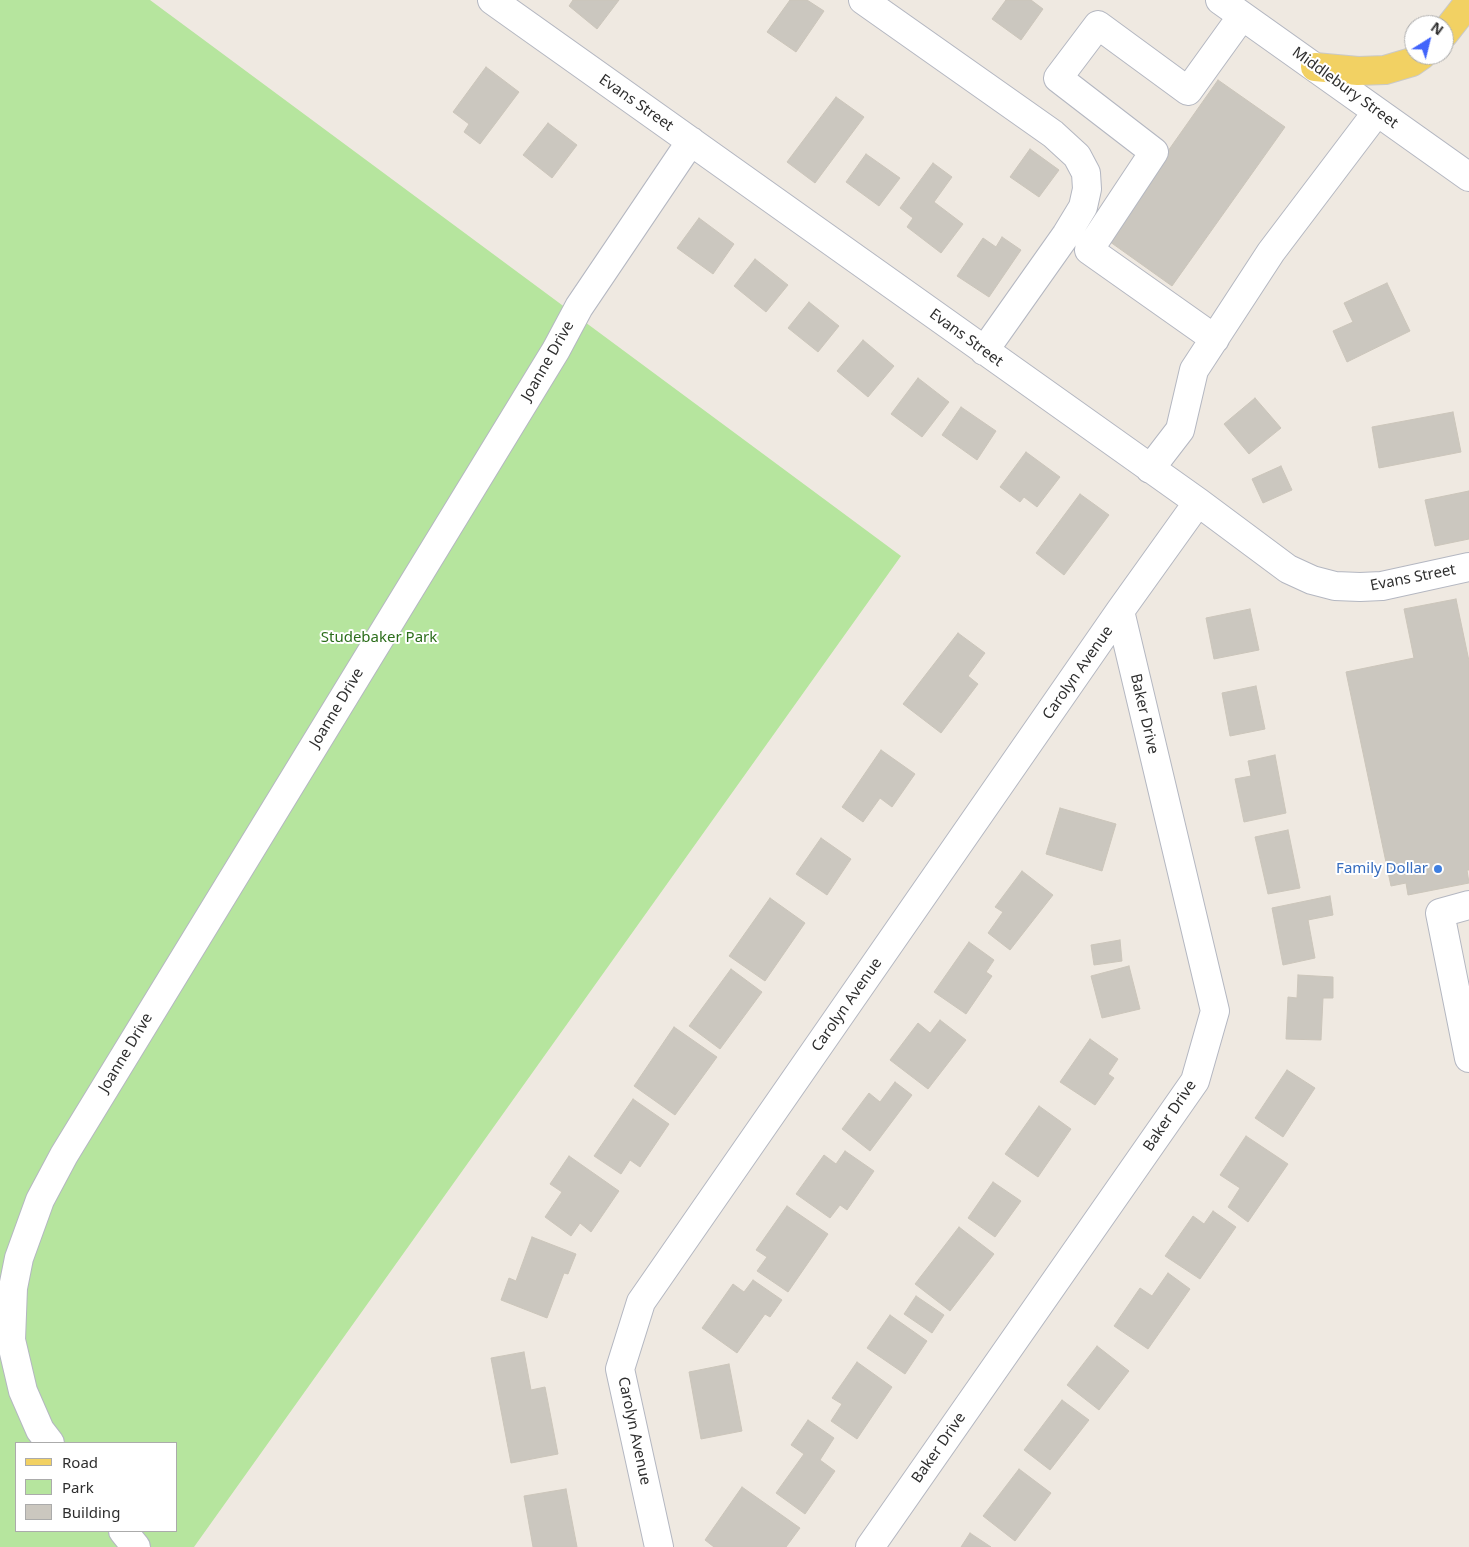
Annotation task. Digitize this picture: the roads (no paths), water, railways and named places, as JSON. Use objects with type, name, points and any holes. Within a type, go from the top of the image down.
[{"type":"main road","points":[[1454,21],[1469,2]]},
{"type":"main road","points":[[1315,67],[1358,71],[1385,70],[1404,64]]},
{"type":"street","name":"Evans Street","points":[[492,0],[1198,502],[1288,569],[1312,580],[1334,586],[1360,587],[1382,586],[1469,567]]},
{"type":"street","points":[[863,0],[1053,134],[1077,156],[1086,173],[1087,189],[1083,207],[1066,236],[984,351]]},
{"type":"street","name":"Middlebury Street","points":[[1220,0],[1469,178]]},
{"type":"street","points":[[1214,340],[1089,250],[1154,152],[1058,78],[1098,25],[1188,91],[1242,16]]},
{"type":"street","points":[[1150,469],[1180,430],[1194,370],[1271,252],[1377,112]]},
{"type":"street","name":"Joanne Drive","points":[[49,1442],[40,1430],[22,1391],[11,1340],[13,1288],[19,1258],[40,1200],[64,1155],[551,358],[579,307],[690,142]]},
{"type":"street","name":"Carolyn Avenue","points":[[659,1547],[620,1369],[641,1302],[1198,502]]},
{"type":"street","name":"Baker Drive","points":[[870,1547],[1195,1082],[1215,1011],[1120,612]]},
{"type":"street","points":[[1469,905],[1440,913],[1469,1058]]},
{"type":"street","points":[[124,1532],[136,1547]]},
{"type":"place","name":"Family Dollar","points":[[1438,869]]},
{"type":"park label","name":"Studebaker Park","points":[[379,638]]}]
